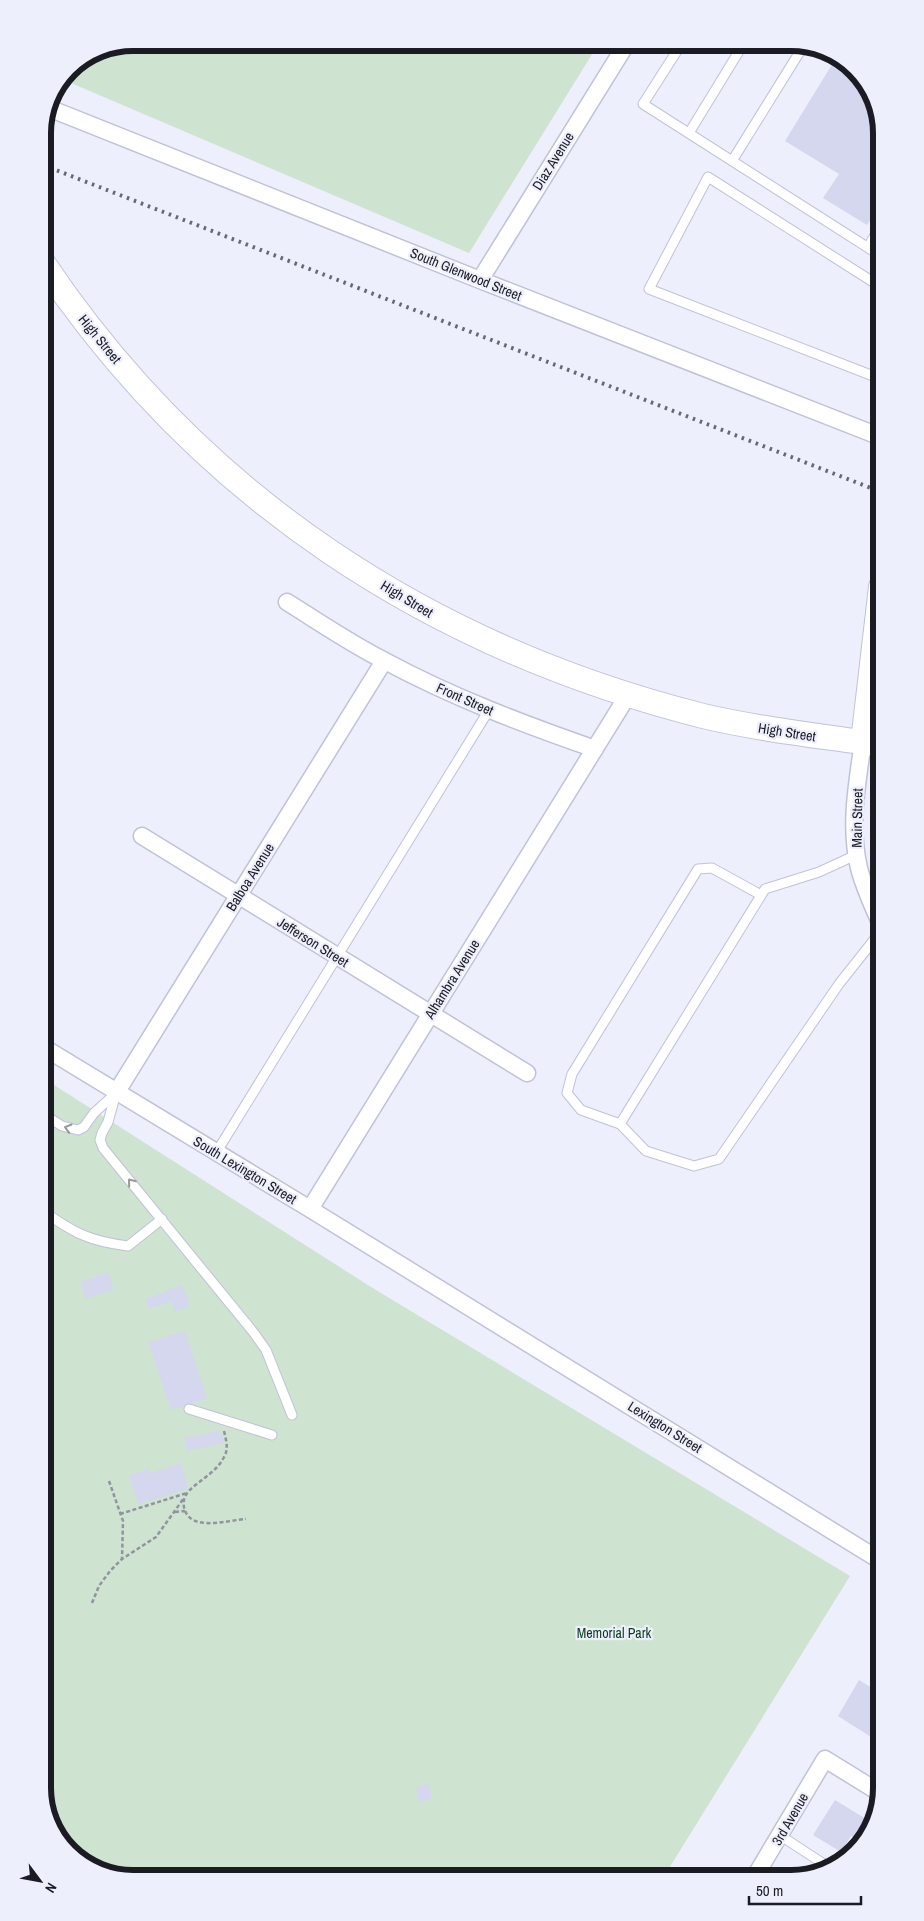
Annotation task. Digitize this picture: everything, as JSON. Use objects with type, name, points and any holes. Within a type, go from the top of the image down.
[{"type":"main road","name":"High Street","points":[[51,274],[100,340],[162,412],[217,465],[274,514],[320,546],[432,615],[504,648],[628,695],[704,716],[781,732],[872,744]]},
{"type":"main road","name":"Main Street","points":[[872,744],[873,728]]},
{"type":"street","name":"Diaz Avenue","points":[[480,280],[622,51]]},
{"type":"street","name":"South Glenwood Street","points":[[55,110],[480,280],[873,433]]},
{"type":"street","name":"Front Street","points":[[287,602],[384,661],[489,710],[595,749]]},
{"type":"street","name":"Balboa Avenue","points":[[116,1093],[384,661]]},
{"type":"street","points":[[595,749],[628,695]]},
{"type":"street","name":"Main Street","points":[[872,744],[854,816],[856,855],[866,889],[873,905]]},
{"type":"street","name":"Alhambra Avenue","points":[[310,1209],[595,749]]},
{"type":"street","name":"Jefferson Street","points":[[142,836],[527,1073]]},
{"type":"street","name":"South Lexington Street","points":[[51,1053],[448,1294]]},
{"type":"street","name":"Lexington Street","points":[[448,1294],[873,1555]]},
{"type":"street","name":"3rd Avenue","points":[[759,1870],[825,1759],[873,1789]]},
{"type":"lane","points":[[677,51],[643,104],[873,250]]},
{"type":"lane","points":[[689,133],[739,51]]},
{"type":"lane","points":[[732,161],[800,52]]},
{"type":"lane","points":[[873,281],[708,177],[649,289],[873,376]]},
{"type":"lane","points":[[868,247],[873,239]]},
{"type":"lane","points":[[216,1153],[489,710]]},
{"type":"lane","points":[[620,1124],[765,889],[819,872],[856,855]]},
{"type":"lane","points":[[761,895],[712,868],[698,869],[572,1074],[567,1093],[581,1110],[620,1124],[646,1151],[694,1166],[719,1159],[839,984],[873,942]]},
{"type":"lane","points":[[51,1119],[62,1126],[78,1130],[84,1127],[94,1114],[116,1093]]},
{"type":"lane","points":[[116,1093],[100,1140],[103,1148],[254,1333],[266,1350],[292,1415]]},
{"type":"lane","points":[[51,1216],[78,1235],[102,1243],[128,1246],[162,1220]]},
{"type":"lane","points":[[189,1409],[272,1435]]},
{"type":"lane","points":[[781,1836],[822,1863]]},
{"type":"path","points":[[92,1603],[103,1579],[122,1559],[156,1537],[188,1492],[218,1466],[225,1456],[227,1446],[222,1419]]},
{"type":"path","points":[[109,1481],[123,1529],[122,1559]]},
{"type":"path","points":[[188,1492],[184,1500],[185,1511],[192,1519],[201,1523],[246,1519]]},
{"type":"path","points":[[120,1514],[188,1492]]},
{"type":"path","points":[[174,1513],[180,1510],[185,1511]]},
{"type":"green space","points":[[133,51],[594,51],[469,253],[69,82],[88,65],[102,58],[117,53]]},
{"type":"green space","name":"Memorial Park","points":[[51,1083],[371,1287],[850,1576],[668,1870],[128,1870],[107,1865],[88,1856],[65,1833],[53,1804],[51,1788]]},
{"type":"building","points":[[833,63],[841,68],[862,92],[871,117],[873,133],[873,216],[867,225],[823,198],[839,174],[785,141]]},
{"type":"building","points":[[108,1272],[114,1289],[86,1299],[80,1282]]},
{"type":"building","points":[[182,1285],[190,1306],[175,1312],[171,1301],[149,1309],[145,1299]]},
{"type":"building","points":[[185,1331],[207,1398],[171,1410],[148,1342]]},
{"type":"building","points":[[221,1430],[224,1443],[187,1451],[184,1438]]},
{"type":"building","points":[[181,1463],[188,1489],[138,1504],[129,1475],[149,1469],[150,1473]]},
{"type":"building","points":[[859,1680],[873,1689],[873,1710],[871,1714],[873,1715],[873,1738],[838,1716]]},
{"type":"building","points":[[429,1784],[432,1799],[419,1802],[416,1787]]},
{"type":"building","points":[[835,1800],[866,1819],[859,1833],[855,1838],[851,1836],[841,1852],[813,1835]]},
{"type":"railway","points":[[51,168],[873,489]]}]
